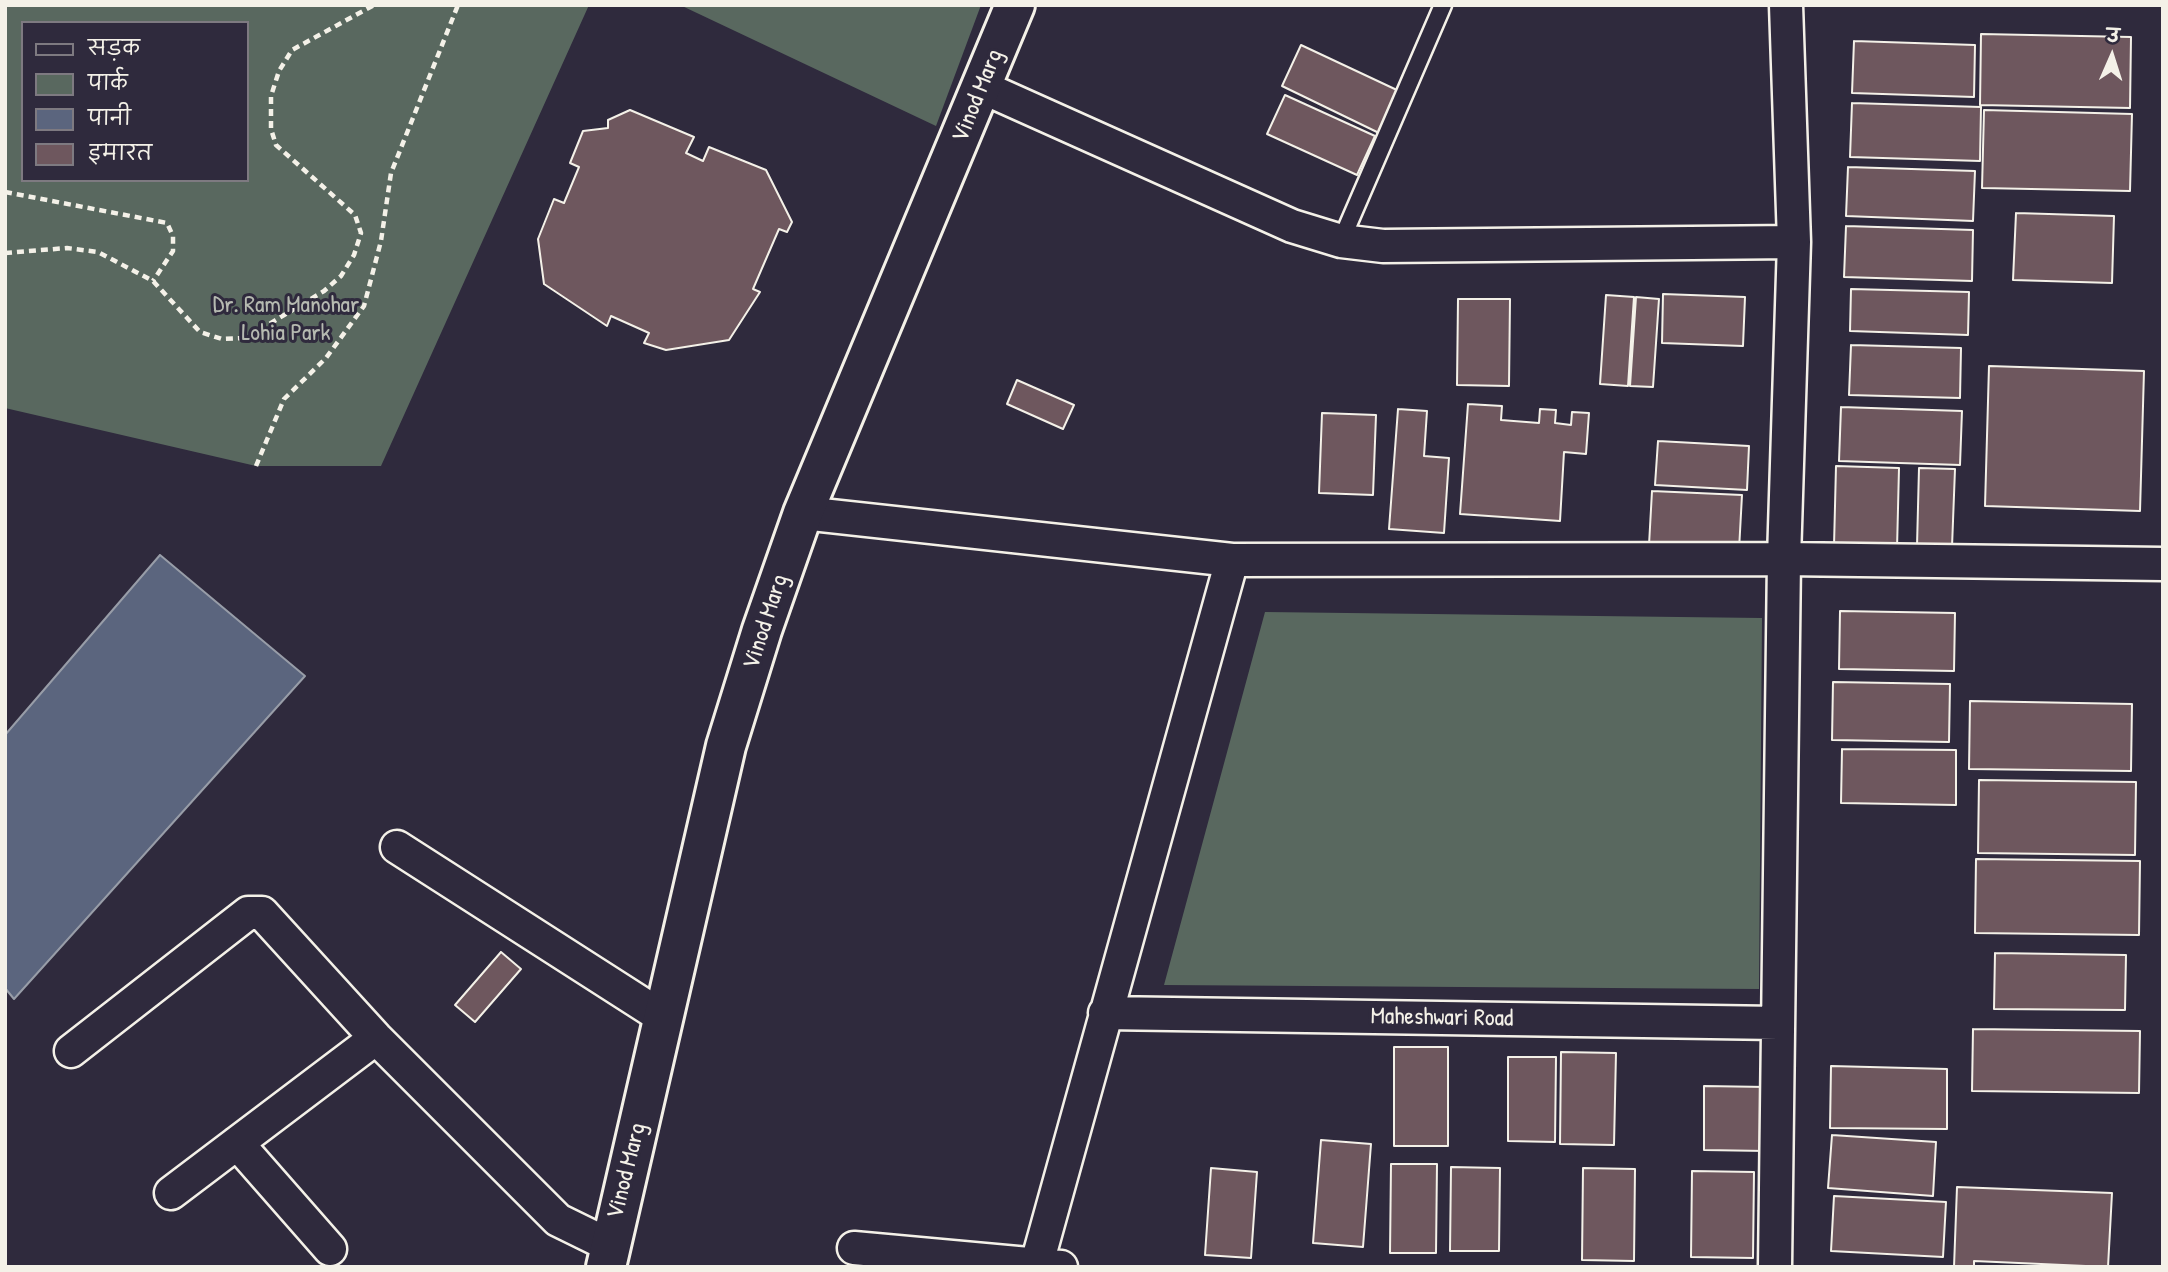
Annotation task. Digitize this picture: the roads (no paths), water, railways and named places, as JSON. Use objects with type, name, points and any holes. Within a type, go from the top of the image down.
[{"type":"street","name":"Vinod Marg","points":[[607,1256],[726,746],[762,630],[803,513],[1015,5]]},
{"type":"street","points":[[1775,1267],[1784,559],[1794,242],[1786,5]]},
{"type":"street","points":[[982,87],[1292,226],[1341,241],[1383,246],[1794,242]]},
{"type":"street","points":[[803,513],[1232,560],[1784,559],[2163,564]]},
{"type":"street","points":[[1036,1266],[1232,560]]},
{"type":"street","points":[[397,847],[664,1018]]},
{"type":"street","points":[[71,1051],[248,913],[262,913],[376,1038],[558,1220],[607,1256]]},
{"type":"street","name":"Maheshwari Road","points":[[1105,1013],[1778,1023]]},
{"type":"street","points":[[172,1193],[376,1038]]},
{"type":"street","points":[[237,1143],[330,1249]]},
{"type":"street","points":[[854,1248],[1061,1267]]},
{"type":"lane","points":[[1341,241],[1443,5]]},
{"type":"water","points":[[160,555],[305,676],[14,999],[5,988],[5,735]]},
{"type":"park label","name":"Dr. Ram Manohar Lohia Park","points":[[286,320]]}]
